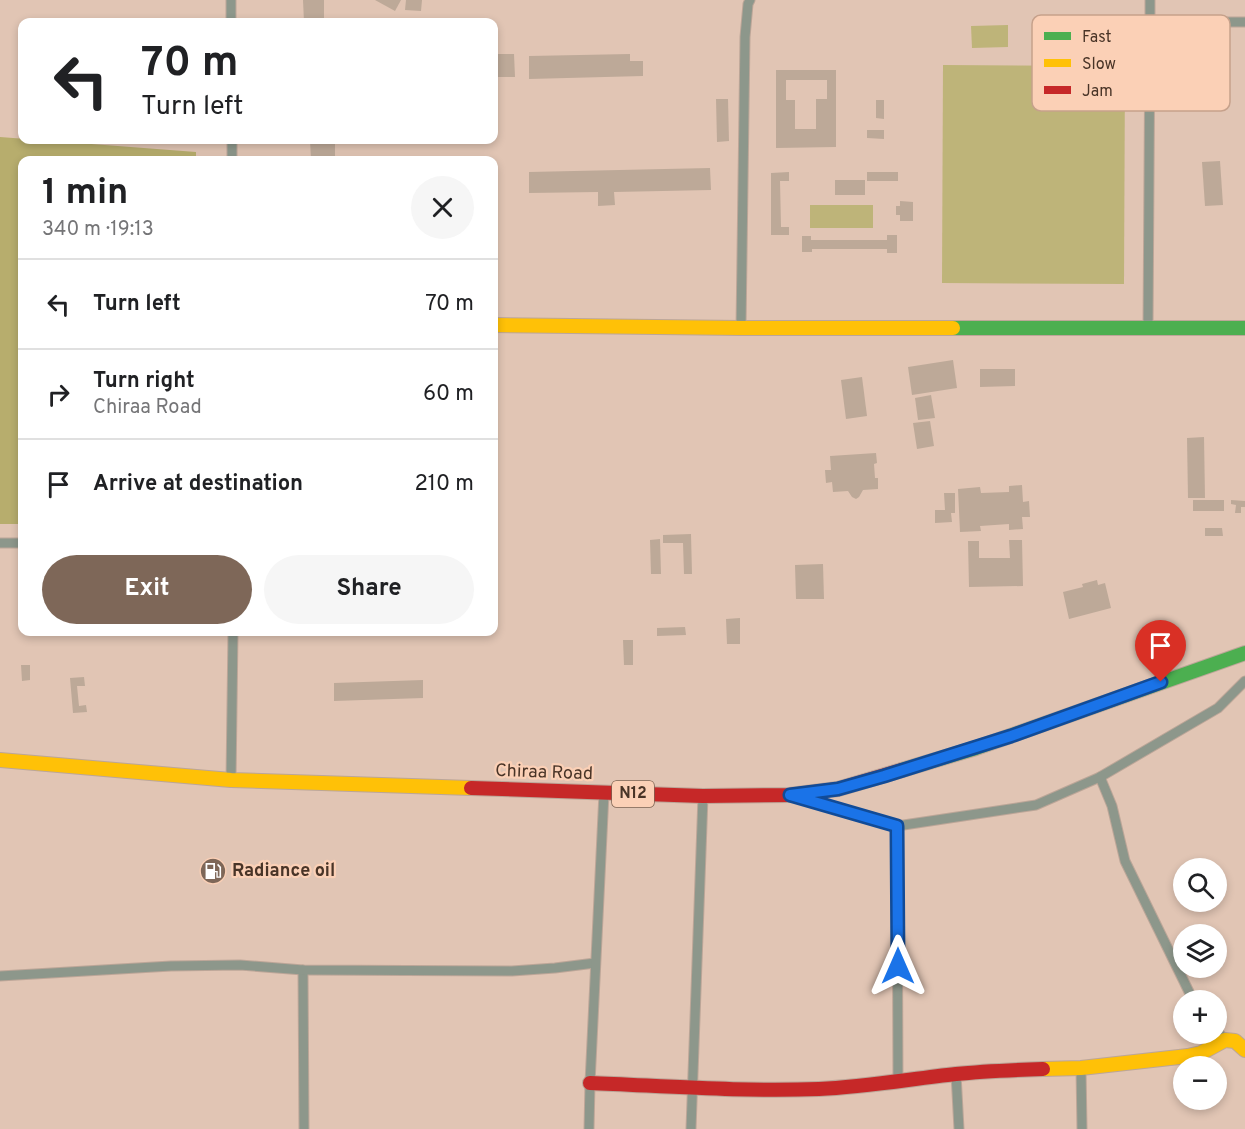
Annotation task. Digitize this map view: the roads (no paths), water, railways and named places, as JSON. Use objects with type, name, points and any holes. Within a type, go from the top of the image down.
[{"type":"main road","points":[[498,326],[1245,328]]},
{"type":"main road","name":"Chiraa Road","points":[[0,760],[231,780],[703,796],[790,795],[838,789],[975,748],[1245,653]]},
{"type":"main road","points":[[1227,1038],[1245,1050]]},
{"type":"main road","points":[[590,1083],[820,1089],[1002,1070],[1081,1068],[1201,1053],[1211,1044]]},
{"type":"street","points":[[231,0],[231,18]]},
{"type":"street","points":[[741,328],[745,37],[750,0]]},
{"type":"street","points":[[1148,328],[1149,111]]},
{"type":"street","points":[[0,543],[18,543]]},
{"type":"street","points":[[231,780],[233,636]]},
{"type":"street","points":[[790,795],[897,826],[1036,805],[1100,777],[1218,708],[1245,681]]},
{"type":"street","points":[[1100,777],[1112,806],[1125,861],[1188,990]]},
{"type":"street","points":[[589,1129],[604,793]]},
{"type":"street","points":[[691,1129],[703,796]]},
{"type":"street","points":[[897,826],[898,1082]]},
{"type":"street","points":[[0,976],[171,966],[240,965],[303,970],[512,970],[596,963]]},
{"type":"street","points":[[303,970],[304,1129]]},
{"type":"street","points":[[1081,1068],[1082,1129]]},
{"type":"street","points":[[956,1074],[959,1129]]},
{"type":"place","name":"Radiance oil","points":[[213,871]]}]
